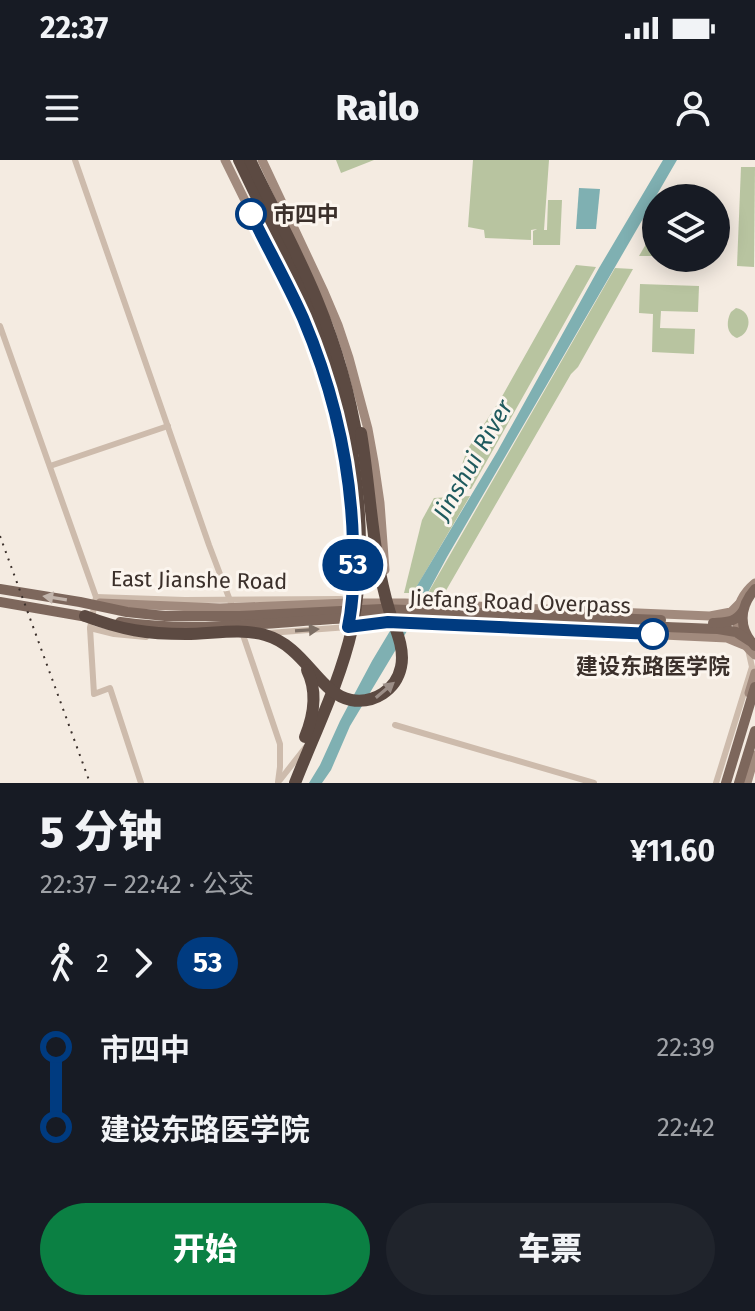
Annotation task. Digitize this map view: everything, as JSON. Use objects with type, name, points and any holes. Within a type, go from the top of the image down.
[{"type":"highway","points":[[239,160],[295,278],[316,310],[350,443],[358,501],[360,557],[356,607],[345,655],[295,783]]},
{"type":"highway","points":[[250,160],[337,355],[350,400],[366,501],[366,591],[359,634],[304,783]]},
{"type":"highway","points":[[302,247],[305,273],[323,290]]},
{"type":"highway","points":[[279,267],[295,278]]},
{"type":"highway","points":[[295,278],[295,302]]},
{"type":"highway","points":[[88,622],[155,633],[258,633],[278,640],[298,653],[336,694],[352,700],[375,699],[382,695],[396,680],[401,666],[401,648],[377,561],[361,433],[350,400]]},
{"type":"highway","points":[[289,783],[308,731],[315,693],[298,653]]},
{"type":"main road","name":"Jiefang Road Overpass","points":[[0,589],[165,616],[240,616],[382,609],[712,623],[731,622],[741,608]]},
{"type":"main road","points":[[751,647],[743,626],[741,608],[755,589]]},
{"type":"main road","name":"Jiefang Road Overpass","points":[[0,602],[88,622],[172,627],[383,617],[718,629],[736,632],[751,647]]},
{"type":"main road","points":[[721,783],[755,687]]},
{"type":"main road","points":[[736,783],[755,710]]},
{"type":"main road","points":[[736,783],[755,731]]},
{"type":"street","points":[[75,160],[280,744],[278,783]]},
{"type":"street","points":[[225,160],[311,337],[326,382],[348,474],[353,534],[347,603],[352,627],[341,678],[325,718],[278,783]]},
{"type":"street","points":[[262,160],[302,247]]},
{"type":"street","points":[[323,290],[349,358],[368,429],[380,503],[390,622]]},
{"type":"street","points":[[0,326],[96,597],[88,622],[94,694],[110,688],[141,783]]},
{"type":"street","points":[[50,466],[168,426]]},
{"type":"street","points":[[80,602],[220,608],[405,603],[710,616],[741,608],[744,593],[755,583]]},
{"type":"street","name":"East Jianshe Road","points":[[96,597],[230,601],[341,599],[347,603]]},
{"type":"street","points":[[88,622],[114,634],[147,638],[207,638],[390,622],[727,638],[751,647],[752,667],[721,783]]},
{"type":"street","points":[[721,783],[755,673]]},
{"type":"street","points":[[395,725],[594,783]]},
{"type":"street","points":[[747,783],[755,755]]},
{"type":"green space","points":[[336,160],[374,160],[341,173]]},
{"type":"green space","points":[[473,160],[549,160],[544,230],[547,230],[548,200],[562,200],[560,245],[533,245],[533,231],[537,229],[531,230],[531,240],[485,238],[484,230],[468,227]]},
{"type":"green space","points":[[741,167],[755,167],[754,267],[737,266]]},
{"type":"green space","points":[[576,265],[596,267],[471,489],[454,488],[467,450],[500,400]]},
{"type":"green space","points":[[615,268],[633,269],[444,594],[428,593]]},
{"type":"green space","points":[[640,284],[699,286],[698,312],[661,311],[660,328],[695,329],[694,354],[652,352],[653,314],[639,313]]},
{"type":"green space","points":[[736,308],[748,317],[746,332],[737,338],[731,334],[728,323],[731,312]]},
{"type":"green space","points":[[470,496],[413,593],[404,593],[422,520],[434,498]]},
{"type":"water","points":[[663,160],[677,160],[663,184],[649,184]]},
{"type":"water","points":[[579,188],[600,189],[596,229],[576,229]]},
{"type":"water","points":[[642,195],[642,220],[350,726],[331,770],[322,783],[309,783],[372,661],[497,452]]},
{"type":"railway","points":[[0,536],[90,783]]},
{"type":"bus line","name":"53","points":[[251,214],[311,337],[338,427],[348,474],[353,534],[353,603],[348,627],[388,622],[653,634]]},
{"type":"place","name":"市四中","points":[[251,214]]},
{"type":"place","name":"建设东路医学院","points":[[653,634]]},
{"type":"water label","name":"Jinshui River","points":[[473,460]]}]
